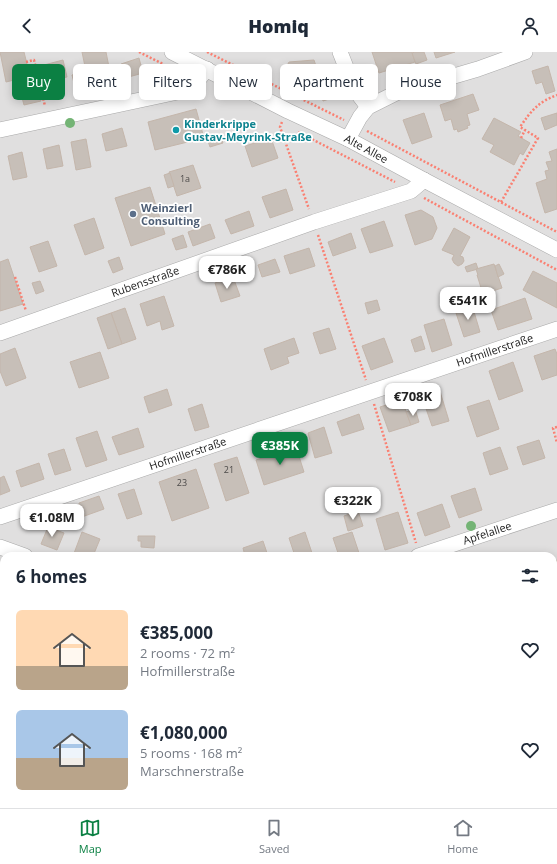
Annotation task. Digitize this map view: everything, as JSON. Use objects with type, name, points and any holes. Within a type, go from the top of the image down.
[{"type":"street","name":"Alte Allee","points":[[172,52],[207,69],[285,117],[348,139],[557,250]]},
{"type":"street","points":[[340,52],[355,90],[368,107]]},
{"type":"street","points":[[348,139],[360,116],[368,107],[396,93],[478,69],[525,52]]},
{"type":"street","points":[[0,130],[187,90],[207,69]]},
{"type":"street","name":"Rubensstraße","points":[[0,333],[314,222],[411,191],[424,180]]},
{"type":"street","name":"Hofmillerstraße","points":[[0,517],[557,329]]},
{"type":"street","name":"Apfelallee","points":[[430,552],[557,510]]},
{"type":"street","points":[[0,547],[14,552]]},
{"type":"path","points":[[26,62],[34,60],[48,120]]},
{"type":"path","points":[[501,202],[538,138],[520,127],[533,109],[547,99],[557,95]]},
{"type":"path","points":[[274,120],[285,117]]},
{"type":"path","points":[[285,117],[288,127]]},
{"type":"path","points":[[285,117],[280,127],[314,222]]},
{"type":"path","points":[[521,138],[525,130]]},
{"type":"path","points":[[295,131],[411,191],[557,270]]},
{"type":"path","points":[[15,277],[30,322]]},
{"type":"path","points":[[557,427],[553,428],[557,443]]},
{"type":"shaded area","points":[[0,52],[557,52],[557,552],[0,552]]},
{"type":"building","points":[[0,52],[24,52],[27,64],[12,64],[12,80],[6,82]]},
{"type":"building","points":[[82,52],[106,52],[108,64],[84,64]]},
{"type":"building","points":[[372,52],[412,52],[415,62],[408,64],[386,64],[386,71],[379,73],[378,64],[376,64]]},
{"type":"building","points":[[424,52],[427,60],[416,64],[412,53]]},
{"type":"building","points":[[434,52],[455,52],[436,58]]},
{"type":"building","points":[[139,58],[141,64],[139,64],[139,74],[131,76],[131,64],[121,64]]},
{"type":"building","points":[[63,60],[64,64],[48,64]]},
{"type":"building","points":[[314,60],[315,64],[288,64],[289,62]]},
{"type":"building","points":[[548,66],[555,91],[546,94],[542,82],[536,84],[532,71]]},
{"type":"building","points":[[473,94],[479,110],[467,114],[470,125],[467,126],[468,128],[458,132],[457,129],[454,130],[451,119],[445,121],[440,105]]},
{"type":"building","points":[[23,100],[41,100],[41,101],[24,105]]},
{"type":"building","name":"Kinderkrippe Gustav-Meyrink-Straße","points":[[196,109],[204,138],[155,150],[148,122]]},
{"type":"building","points":[[424,113],[432,137],[412,144],[403,120]]},
{"type":"building","points":[[557,113],[557,125],[545,130],[541,118]]},
{"type":"building","points":[[494,118],[521,132],[518,136],[530,143],[523,155],[520,153],[514,165],[490,152],[494,145],[482,139]]},
{"type":"building","points":[[122,128],[127,146],[106,151],[102,134]]},
{"type":"building","points":[[220,136],[223,143],[210,147],[208,141]]},
{"type":"building","points":[[271,138],[278,158],[252,167],[245,146]]},
{"type":"building","points":[[86,139],[91,167],[76,170],[71,142]]},
{"type":"building","points":[[59,145],[63,166],[47,169],[43,149]]},
{"type":"building","points":[[557,149],[557,209],[545,213],[536,183],[547,179],[545,171],[549,170],[546,162],[552,161],[549,152]]},
{"type":"building","points":[[22,152],[27,177],[13,180],[8,156]]},
{"type":"building","points":[[193,165],[201,188],[177,196],[169,172]]},
{"type":"building","points":[[170,173],[174,186],[168,188],[164,175]]},
{"type":"building","points":[[150,187],[165,234],[131,246],[115,198]]},
{"type":"building","points":[[286,189],[293,210],[270,218],[262,197]]},
{"type":"building","points":[[421,210],[433,217],[437,228],[432,239],[415,245],[405,215]]},
{"type":"building","points":[[249,211],[254,226],[231,234],[225,220]]},
{"type":"building","points":[[94,218],[104,248],[85,255],[74,225]]},
{"type":"building","points":[[384,221],[393,246],[370,253],[361,229]]},
{"type":"building","points":[[210,224],[215,238],[193,246],[188,232]]},
{"type":"building","points":[[454,228],[470,237],[460,256],[463,257],[464,261],[458,266],[452,259],[454,255],[442,250]]},
{"type":"building","points":[[351,233],[356,248],[333,256],[328,242]]},
{"type":"building","points":[[183,235],[187,247],[176,250],[172,239]]},
{"type":"building","points":[[48,241],[57,266],[39,272],[30,247]]},
{"type":"building","points":[[309,248],[315,266],[290,274],[284,256]]},
{"type":"building","points":[[119,257],[123,269],[113,273],[108,261]]},
{"type":"building","points":[[8,259],[23,304],[0,311],[0,262]]},
{"type":"building","points":[[275,259],[280,272],[262,277],[258,265]]},
{"type":"building","points":[[476,263],[478,269],[467,272],[465,267]]},
{"type":"building","points":[[494,264],[502,288],[483,294],[476,269]]},
{"type":"building","points":[[499,264],[504,274],[498,277],[495,266]]},
{"type":"building","points":[[533,271],[557,283],[557,308],[523,290]]},
{"type":"building","points":[[233,277],[240,296],[221,302],[215,283]]},
{"type":"building","points":[[40,281],[44,291],[36,294],[32,283]]},
{"type":"building","points":[[164,296],[174,326],[162,330],[160,321],[147,326],[140,304]]},
{"type":"building","points":[[525,298],[532,319],[498,330],[491,310]]},
{"type":"building","points":[[377,300],[380,310],[368,314],[365,303]]},
{"type":"building","points":[[472,305],[480,332],[464,337],[455,310]]},
{"type":"building","points":[[125,308],[136,339],[122,344],[111,313]]},
{"type":"building","points":[[111,313],[122,344],[108,349],[97,318]]},
{"type":"building","points":[[444,319],[452,345],[432,352],[424,325]]},
{"type":"building","points":[[329,328],[336,349],[320,354],[313,333]]},
{"type":"building","points":[[421,336],[425,349],[415,352],[411,340]]},
{"type":"building","points":[[294,338],[299,353],[287,357],[289,363],[271,370],[264,349]]},
{"type":"building","points":[[384,338],[393,362],[371,370],[362,346]]},
{"type":"building","points":[[15,348],[26,378],[6,386],[0,371],[0,354]]},
{"type":"building","points":[[555,349],[557,354],[557,375],[542,380],[534,356]]},
{"type":"building","points":[[100,352],[109,378],[79,388],[70,362]]},
{"type":"building","points":[[513,362],[523,391],[499,400],[489,371]]},
{"type":"building","points":[[439,388],[449,421],[432,426],[421,394]]},
{"type":"building","points":[[167,389],[172,405],[149,413],[144,397]]},
{"type":"building","points":[[402,400],[411,425],[389,432],[380,407]]},
{"type":"building","points":[[489,400],[499,429],[477,437],[467,407]]},
{"type":"building","points":[[202,404],[209,427],[195,431],[188,409]]},
{"type":"building","points":[[415,409],[419,422],[411,425],[406,412]]},
{"type":"building","points":[[359,414],[364,429],[342,436],[337,422]]},
{"type":"building","points":[[324,427],[332,453],[315,458],[308,433]]},
{"type":"building","points":[[138,428],[144,447],[119,455],[112,437]]},
{"type":"building","points":[[97,431],[107,460],[86,467],[76,438]]},
{"type":"building","points":[[539,440],[545,458],[523,465],[517,447]]},
{"type":"building","points":[[296,447],[304,472],[264,485],[256,460]]},
{"type":"building","points":[[500,447],[508,469],[490,475],[483,453]]},
{"type":"building","points":[[64,449],[71,470],[55,475],[48,454]]},
{"type":"building","points":[[237,457],[249,493],[226,501],[214,464]]},
{"type":"building","points":[[39,463],[44,479],[21,487],[16,471]]},
{"type":"building","points":[[196,469],[209,508],[172,521],[159,482]]},
{"type":"building","points":[[4,476],[10,491],[0,495],[0,478]]},
{"type":"building","points":[[475,488],[482,510],[459,518],[451,496]]},
{"type":"building","points":[[134,489],[142,514],[127,519],[118,494]]},
{"type":"building","points":[[99,496],[104,509],[79,518],[79,503]]},
{"type":"building","points":[[442,504],[450,527],[425,536],[417,513]]},
{"type":"building","points":[[358,511],[363,526],[348,531],[344,516]]},
{"type":"building","points":[[398,512],[408,543],[385,550],[376,519]]},
{"type":"building","points":[[48,527],[64,533],[57,550],[41,544]]},
{"type":"building","points":[[82,532],[100,539],[95,552],[74,552]]},
{"type":"building","points":[[305,532],[312,552],[294,552],[289,538]]},
{"type":"building","points":[[352,532],[359,552],[338,552],[333,538]]},
{"type":"building","points":[[138,536],[155,536],[154,548],[141,547],[141,541],[138,541]]},
{"type":"building","points":[[263,541],[267,552],[244,552],[243,548]]},
{"type":"place","name":"Kinderkrippe Gustav-Meyrink-Straße","points":[[176,130]]},
{"type":"place","name":"Weinzierl Consulting","points":[[133,214]]}]
